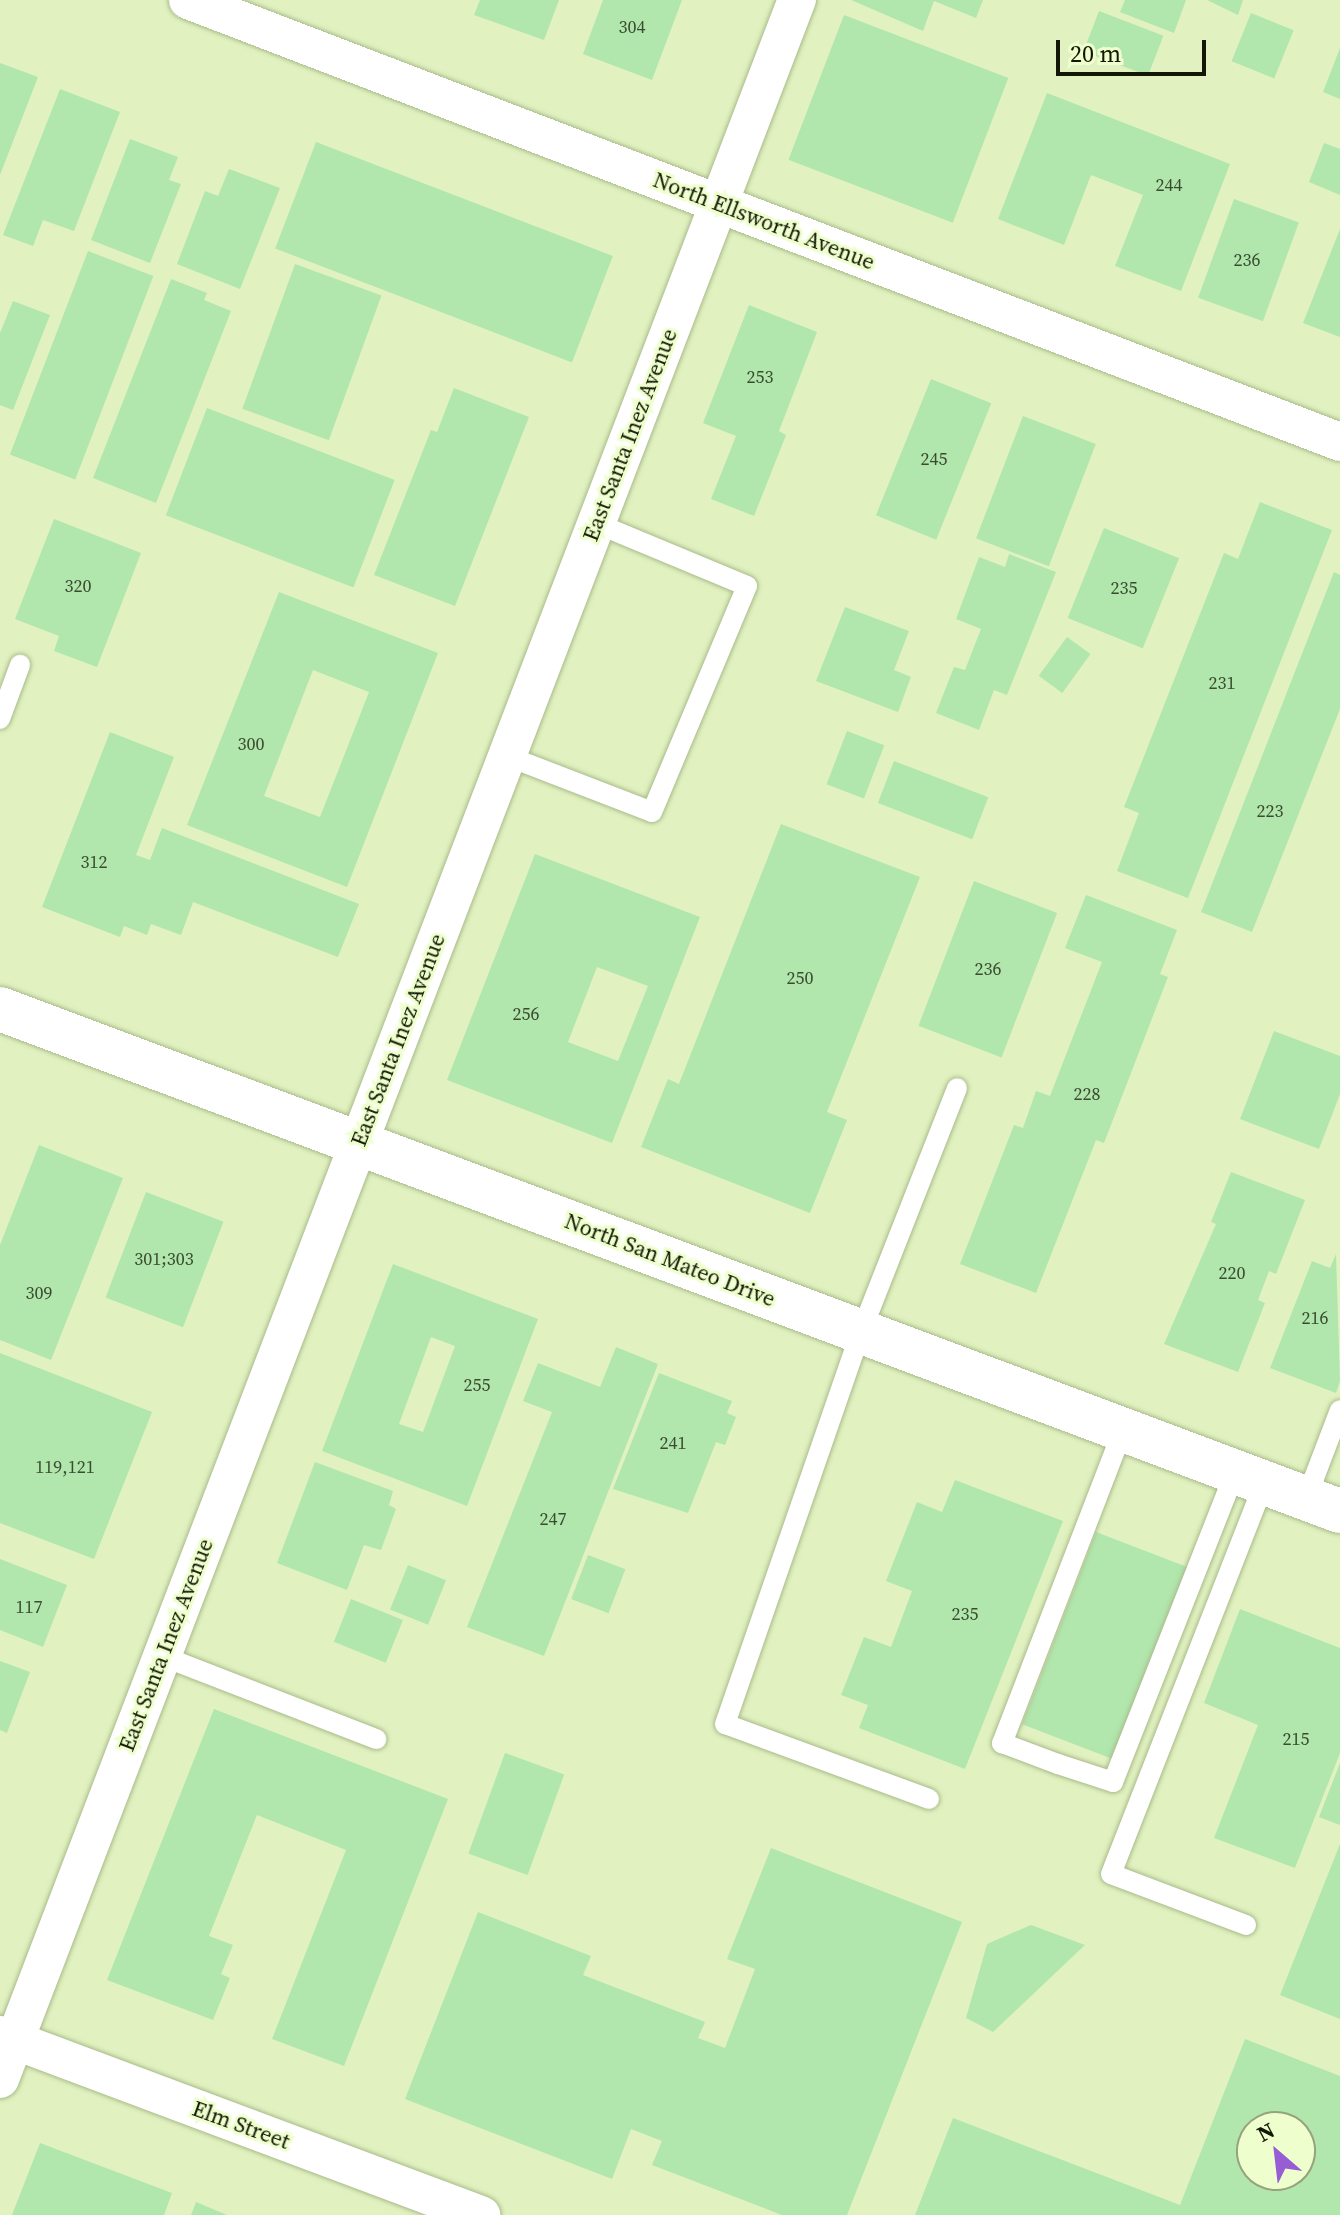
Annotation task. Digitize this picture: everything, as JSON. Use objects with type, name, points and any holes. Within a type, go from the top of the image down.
[{"type":"main road","name":"North San Mateo Drive","points":[[0,1009],[1323,1505]]},
{"type":"street","name":"North Ellsworth Avenue","points":[[188,0],[1340,442]]},
{"type":"street","name":"East Santa Inez Avenue","points":[[0,2079],[7,2038],[162,1656],[797,0]]},
{"type":"street","name":"Elm Street","points":[[7,2038],[481,2215]]},
{"type":"lane","points":[[507,756],[652,812],[747,586],[596,523]]},
{"type":"lane","points":[[0,719],[20,665]]},
{"type":"lane","points":[[929,1799],[725,1724],[861,1332],[957,1088]]},
{"type":"lane","points":[[1323,1505],[1340,1410]]},
{"type":"lane","points":[[1123,1430],[1002,1743],[1113,1782],[1249,1477]]},
{"type":"lane","points":[[1246,1925],[1111,1874],[1249,1477]]},
{"type":"lane","points":[[162,1656],[376,1739]]},
{"type":"building","points":[[480,0],[559,0],[544,40],[474,15]]},
{"type":"building","points":[[603,0],[682,0],[652,80],[583,54]]},
{"type":"building","points":[[851,0],[983,0],[976,18],[934,1],[923,31]]},
{"type":"building","points":[[1125,0],[1186,0],[1174,33],[1120,12]]},
{"type":"building","points":[[1207,0],[1243,0],[1238,15]]},
{"type":"building","points":[[1099,11],[1163,36],[1148,76],[1084,51]]},
{"type":"building","points":[[1251,13],[1294,30],[1274,78],[1232,61]]},
{"type":"building","points":[[844,15],[1008,78],[953,223],[788,160]]},
{"type":"building","points":[[1340,48],[1340,99],[1323,92]]},
{"type":"building","points":[[0,63],[38,77],[0,175]]},
{"type":"building","points":[[60,89],[120,112],[74,231],[43,220],[33,246],[3,235]]},
{"type":"building","points":[[1047,93],[1230,164],[1181,291],[1115,266],[1143,195],[1091,175],[1064,245],[998,219]]},
{"type":"building","points":[[130,139],[178,157],[169,180],[181,184],[150,263],[91,240]]},
{"type":"building","points":[[316,142],[613,256],[572,362],[275,248]]},
{"type":"building","points":[[1324,143],[1340,149],[1340,195],[1309,182]]},
{"type":"building","points":[[229,169],[280,188],[240,289],[177,264],[205,191],[218,196]]},
{"type":"building","points":[[1234,199],[1299,223],[1263,321],[1198,298]]},
{"type":"building","points":[[1340,229],[1340,337],[1303,323]]},
{"type":"building","points":[[88,251],[153,276],[75,480],[10,455]]},
{"type":"building","points":[[295,264],[381,295],[329,440],[242,409]]},
{"type":"building","points":[[171,279],[207,293],[204,300],[231,311],[156,503],[93,478]]},
{"type":"building","points":[[13,301],[50,315],[13,410],[0,405],[0,333]]},
{"type":"building","points":[[749,305],[817,332],[779,431],[786,435],[754,516],[711,499],[736,436],[703,423]]},
{"type":"building","points":[[931,379],[991,403],[936,540],[876,515]]},
{"type":"building","points":[[454,388],[529,417],[455,606],[374,575],[431,430],[437,432]]},
{"type":"building","points":[[207,408],[395,480],[353,587],[166,515]]},
{"type":"building","points":[[1023,416],[1096,444],[1049,566],[976,538]]},
{"type":"building","points":[[1260,502],[1332,530],[1188,898],[1117,871],[1139,813],[1124,807],[1224,553],[1238,559]]},
{"type":"building","points":[[54,519],[141,553],[97,667],[54,651],[59,636],[15,619]]},
{"type":"building","points":[[1104,528],[1179,558],[1143,648],[1068,618]]},
{"type":"building","points":[[1009,554],[1056,572],[1007,695],[994,690],[979,730],[936,713],[954,667],[965,670],[981,629],[956,619],[979,557],[1005,567]]},
{"type":"building","points":[[1334,572],[1340,575],[1340,709],[1252,932],[1201,912]]},
{"type":"building","points":[[279,592],[438,653],[347,887],[187,825]],"holes":[[[313,670],[369,692],[320,817],[264,796]]]},
{"type":"building","points":[[845,607],[909,631],[894,670],[911,677],[898,712],[816,681]]},
{"type":"building","points":[[1067,637],[1090,654],[1062,693],[1039,676]]},
{"type":"building","points":[[847,731],[884,745],[864,799],[827,784]]},
{"type":"building","points":[[110,732],[174,757],[136,855],[150,860],[162,828],[359,904],[338,957],[193,902],[181,935],[151,924],[147,935],[124,926],[120,937],[42,907]]},
{"type":"building","points":[[894,761],[988,797],[972,839],[878,803]]},
{"type":"building","points":[[781,824],[920,877],[827,1112],[847,1120],[810,1213],[641,1147],[668,1079],[679,1084]]},
{"type":"building","points":[[535,854],[700,917],[612,1143],[447,1080]],"holes":[[[597,967],[648,986],[618,1061],[568,1042]]]},
{"type":"building","points":[[974,881],[1057,913],[1002,1058],[918,1026]]},
{"type":"building","points":[[1086,895],[1177,930],[1160,974],[1168,977],[1104,1143],[1096,1140],[1036,1293],[960,1264],[1014,1125],[1023,1128],[1036,1091],[1050,1096],[1102,962],[1065,948]]},
{"type":"building","points":[[1274,1031],[1340,1056],[1340,1094],[1319,1149],[1240,1119]]},
{"type":"building","points":[[39,1145],[123,1178],[51,1360],[0,1340],[0,1245]]},
{"type":"building","points":[[1231,1172],[1305,1200],[1276,1274],[1269,1271],[1258,1300],[1265,1303],[1238,1372],[1164,1344],[1216,1224],[1211,1222]]},
{"type":"building","points":[[146,1192],[223,1222],[183,1327],[106,1297]]},
{"type":"building","points":[[1336,1254],[1340,1381],[1336,1393],[1270,1368],[1312,1261],[1330,1268]]},
{"type":"building","points":[[393,1264],[538,1319],[467,1506],[322,1451]],"holes":[[[431,1337],[455,1346],[423,1432],[399,1424]]]},
{"type":"building","points":[[616,1347],[658,1364],[544,1656],[467,1627],[552,1412],[523,1401],[538,1363],[600,1387]]},
{"type":"building","points":[[0,1353],[152,1412],[94,1559],[0,1523]]},
{"type":"building","points":[[659,1373],[732,1401],[727,1413],[736,1417],[725,1445],[716,1442],[688,1513],[613,1489]]},
{"type":"building","points":[[315,1462],[393,1491],[389,1505],[396,1509],[381,1550],[364,1545],[347,1590],[277,1563]]},
{"type":"building","points":[[955,1480],[1063,1521],[965,1769],[859,1728],[868,1705],[841,1695],[864,1637],[891,1647],[912,1591],[886,1581],[917,1502],[942,1512]]},
{"type":"building","points":[[1096,1532],[1188,1567],[1115,1760],[1022,1724]]},
{"type":"building","points":[[588,1555],[625,1569],[608,1613],[571,1599]]},
{"type":"building","points":[[0,1559],[67,1585],[43,1647],[0,1630]]},
{"type":"building","points":[[408,1565],[446,1580],[428,1625],[390,1610]]},
{"type":"building","points":[[351,1599],[403,1620],[386,1663],[334,1642]]},
{"type":"building","points":[[1240,1609],[1340,1648],[1340,1753],[1295,1868],[1214,1838],[1258,1725],[1204,1703]]},
{"type":"building","points":[[0,1661],[30,1672],[7,1733],[0,1730]]},
{"type":"building","points":[[214,1709],[448,1799],[344,2066],[272,2039],[346,1850],[257,1815],[209,1936],[233,1945],[221,1974],[230,1978],[213,2020],[107,1980]]},
{"type":"building","points":[[505,1753],[564,1775],[528,1875],[468,1854]]},
{"type":"building","points":[[1340,1763],[1340,1825],[1319,1817]]},
{"type":"building","points":[[1340,1844],[1340,2019],[1280,1995]]},
{"type":"building","points":[[771,1848],[962,1922],[847,2215],[782,2215],[652,2165],[662,2141],[631,2129],[612,2179],[405,2099],[478,1912],[591,1956],[583,1975],[705,2022],[698,2038],[725,2048],[755,1969],[727,1959]]},
{"type":"building","points":[[1031,1925],[1085,1945],[993,2032],[966,2018],[987,1944]]},
{"type":"building","points":[[1245,2039],[1340,2076],[1340,2215],[915,2215],[953,2118],[1180,2205]]},
{"type":"building","points":[[40,2143],[172,2193],[164,2215],[12,2215]]},
{"type":"building","points":[[196,2202],[227,2215],[191,2215]]}]
